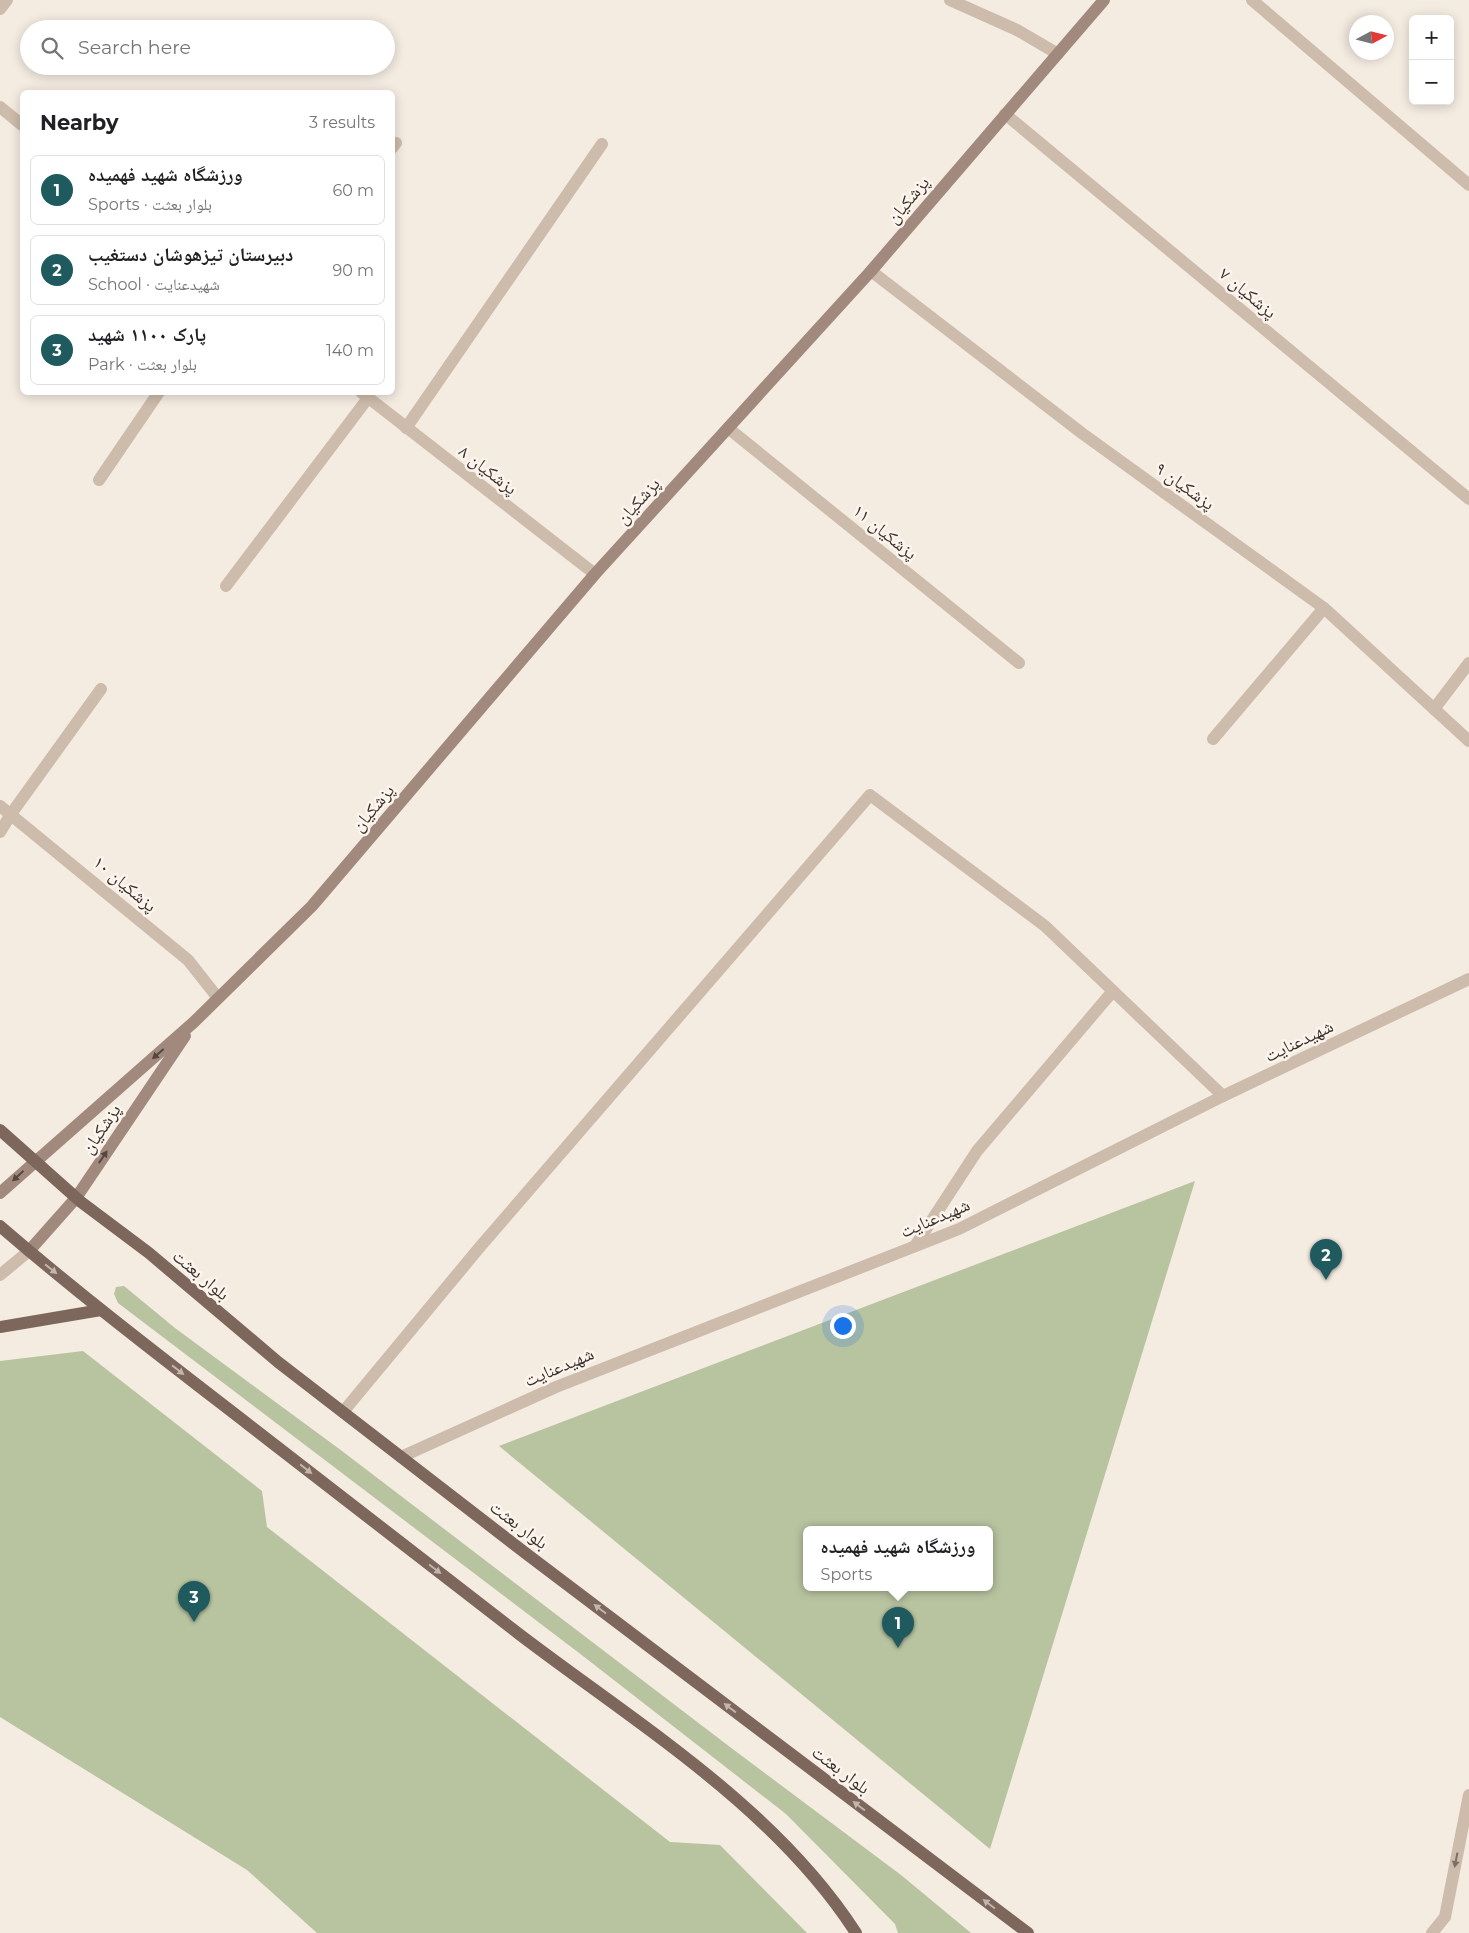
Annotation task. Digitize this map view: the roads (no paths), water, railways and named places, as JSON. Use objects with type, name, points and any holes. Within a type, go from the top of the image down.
[{"type":"main road","name":"پزشکیان","points":[[0,1193],[35,1160],[194,1022],[312,906],[594,574],[871,271],[1104,0]]},
{"type":"main road","name":"پزشکیان","points":[[29,1251],[76,1198],[194,1022]]},
{"type":"main road","name":"بلوار بعثت","points":[[0,1130],[76,1198],[149,1253],[264,1350],[343,1412],[1028,1933]]},
{"type":"main road","points":[[0,1226],[101,1310],[484,1607],[707,1774],[767,1826],[809,1869],[841,1909],[856,1933]]},
{"type":"main road","points":[[0,1326],[101,1310]]},
{"type":"street","points":[[0,10],[7,0]]},
{"type":"street","points":[[950,0],[1017,30],[1058,54]]},
{"type":"street","points":[[1252,0],[1469,185]]},
{"type":"street","points":[[0,107],[20,123]]},
{"type":"street","name":"پزشکیان ۷","points":[[1005,114],[1469,499]]},
{"type":"street","points":[[406,428],[602,144]]},
{"type":"street","name":"پزشکیان ۹","points":[[871,271],[1083,434],[1324,608],[1469,741]]},
{"type":"street","points":[[99,480],[157,395]]},
{"type":"street","points":[[226,586],[365,395]]},
{"type":"street","name":"پزشکیان ۸","points":[[365,395],[594,574]]},
{"type":"street","name":"پزشکیان ۱۱","points":[[728,428],[1020,663]]},
{"type":"street","points":[[1213,739],[1324,608]]},
{"type":"street","points":[[1434,710],[1469,663]]},
{"type":"street","points":[[0,832],[101,689]]},
{"type":"street","points":[[343,1412],[479,1248],[870,796],[1045,926],[1223,1096]]},
{"type":"street","name":"پزشکیان ۱۰","points":[[0,806],[188,960],[218,998]]},
{"type":"street","name":"شهیدعنایت","points":[[401,1457],[556,1387],[959,1229],[1223,1096],[1469,979]]},
{"type":"street","points":[[915,1246],[977,1151],[1113,991]]},
{"type":"street","points":[[0,1275],[29,1251]]},
{"type":"street","points":[[1432,1933],[1445,1916],[1469,1795]]},
{"type":"place","name":"دبیرستان تیزهوشان دستغيب","points":[[1326,1280]]},
{"type":"place","name":"پارک ۱۱۰۰ شهید","points":[[194,1622]]},
{"type":"place","name":"ورزشگاه شهید فهمیده","points":[[898,1648]]}]
